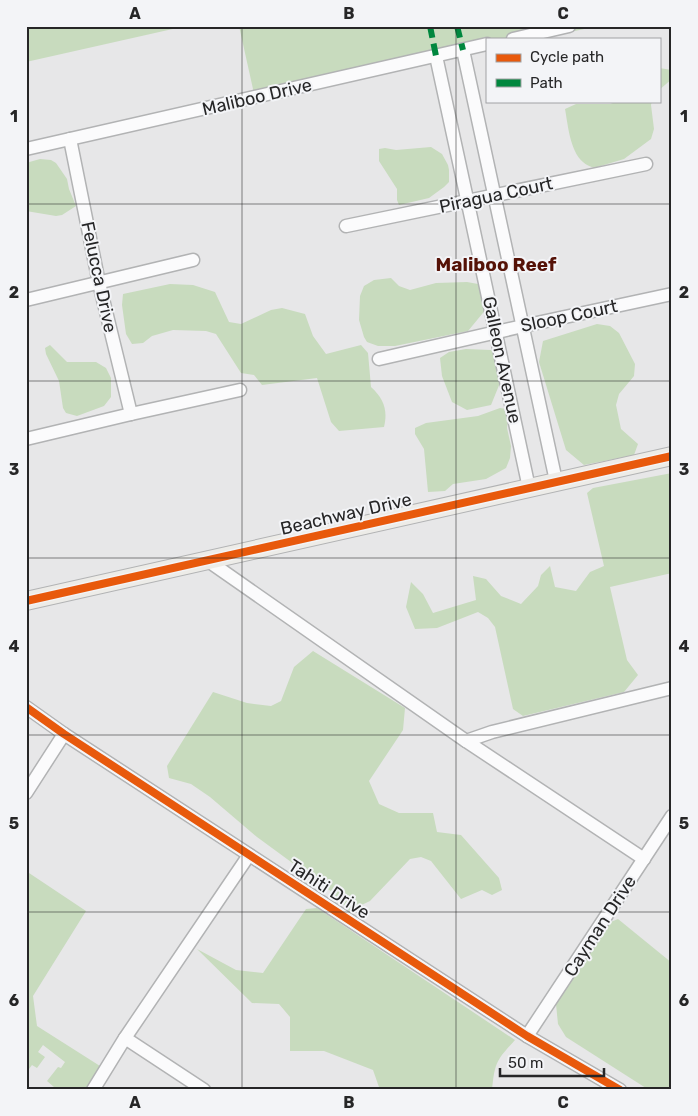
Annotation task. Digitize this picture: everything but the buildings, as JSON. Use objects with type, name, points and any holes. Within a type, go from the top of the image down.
[{"type":"street","points":[[516,38],[570,26]]},
{"type":"street","name":"Maliboo Drive","points":[[26,149],[486,44]]},
{"type":"street","name":"Galleon Avenue","points":[[463,50],[556,481]]},
{"type":"street","name":"Galleon Avenue","points":[[436,56],[530,488]]},
{"type":"street","name":"Felucca Drive","points":[[70,140],[99,283],[131,414]]},
{"type":"street","name":"Piragua Court","points":[[346,226],[646,164]]},
{"type":"street","points":[[26,300],[193,260]]},
{"type":"street","name":"Sloop Court","points":[[379,359],[672,294]]},
{"type":"street","points":[[26,439],[240,390]]},
{"type":"street","name":"Beachway Drive","points":[[26,601],[672,456]]},
{"type":"street","points":[[207,560],[466,741],[644,859]]},
{"type":"street","points":[[466,741],[492,732],[672,688]]},
{"type":"street","name":"Tahiti Drive","points":[[26,706],[64,734],[527,1036],[620,1090]]},
{"type":"street","points":[[26,793],[64,734]]},
{"type":"street","name":"Cayman Drive","points":[[527,1036],[672,816]]},
{"type":"street","points":[[93,1090],[125,1038],[249,854]]},
{"type":"street","points":[[125,1038],[204,1090]]},
{"type":"green space","points":[[26,26],[186,26],[26,62]]},
{"type":"green space","points":[[239,26],[598,26],[543,38],[486,38],[255,98]]},
{"type":"green space","points":[[660,68],[672,70],[672,79],[660,89]]},
{"type":"green space","points":[[616,102],[652,102],[654,129],[651,139],[624,159],[594,168],[584,163],[575,151],[570,137],[565,109],[576,104],[610,104]]},
{"type":"green space","points":[[431,147],[442,154],[448,165],[449,182],[429,198],[399,205],[397,189],[379,161],[379,149],[396,150]]},
{"type":"green space","points":[[40,159],[51,160],[56,163],[67,179],[76,206],[62,215],[56,216],[26,211],[26,163]]},
{"type":"green space","points":[[391,278],[399,286],[410,290],[436,283],[467,282],[478,284],[487,308],[468,331],[395,346],[378,346],[367,342],[364,337],[359,320],[360,296],[364,286],[374,280]]},
{"type":"green space","points":[[170,284],[193,285],[215,292],[229,322],[241,324],[271,310],[282,308],[305,314],[313,336],[326,354],[361,345],[368,353],[371,387],[384,405],[384,427],[339,431],[331,422],[317,378],[262,385],[254,375],[241,373],[216,334],[206,331],[173,330],[152,336],[143,343],[132,344],[126,334],[122,305],[123,294]]},
{"type":"green space","points":[[597,324],[610,326],[619,333],[635,364],[634,376],[619,394],[616,405],[621,429],[638,444],[634,455],[584,465],[566,450],[539,362],[543,341]]},
{"type":"green space","points":[[50,345],[67,362],[96,362],[106,368],[111,378],[111,397],[104,406],[77,416],[66,413],[63,408],[59,381],[46,354],[45,348]]},
{"type":"green space","points":[[466,349],[491,350],[495,354],[502,378],[491,405],[467,410],[452,402],[442,376],[440,358],[449,352]]},
{"type":"green space","points":[[500,408],[506,409],[507,428],[511,446],[510,458],[506,468],[486,479],[453,484],[445,491],[428,492],[424,449],[415,434],[415,428],[426,423],[478,416]]},
{"type":"green space","points":[[672,473],[672,573],[610,587],[627,660],[638,675],[624,692],[523,716],[513,709],[495,627],[488,618],[478,612],[437,628],[415,629],[406,607],[411,582],[423,594],[433,613],[476,600],[473,576],[486,579],[501,596],[521,604],[538,586],[541,575],[550,566],[555,587],[576,591],[590,572],[604,566],[587,493],[593,488]]},
{"type":"green space","points":[[313,651],[405,708],[403,730],[369,781],[379,804],[399,813],[433,813],[437,832],[461,835],[499,878],[502,890],[492,895],[482,890],[461,899],[431,861],[421,857],[410,859],[370,901],[349,911],[332,892],[257,837],[210,797],[191,784],[169,778],[167,766],[213,692],[247,703],[271,706],[281,701],[294,667]]},
{"type":"green space","points":[[26,871],[86,911],[33,996],[37,1026],[100,1066],[85,1090],[52,1090],[54,1087],[47,1081],[58,1067],[61,1068],[65,1062],[43,1045],[38,1052],[45,1057],[37,1068],[32,1065],[29,1069],[26,1067]]},
{"type":"green space","points":[[317,908],[515,1040],[498,1062],[494,1073],[492,1090],[380,1090],[373,1070],[324,1051],[290,1051],[290,1017],[279,1004],[252,1003],[197,949],[236,970],[263,973],[306,909]]},
{"type":"green space","points":[[618,919],[672,963],[672,1090],[649,1090],[566,1037],[558,1024],[556,1004],[606,924]]},
{"type":"marked path","points":[[430,26],[436,56]]},
{"type":"marked path","points":[[457,26],[463,50]]},
{"type":"cycle path","points":[[26,601],[672,456]]},
{"type":"cycle path","points":[[26,707],[64,734],[527,1036],[620,1090]]},
{"type":"district","name":"Maliboo Reef","points":[[496,264]]}]
